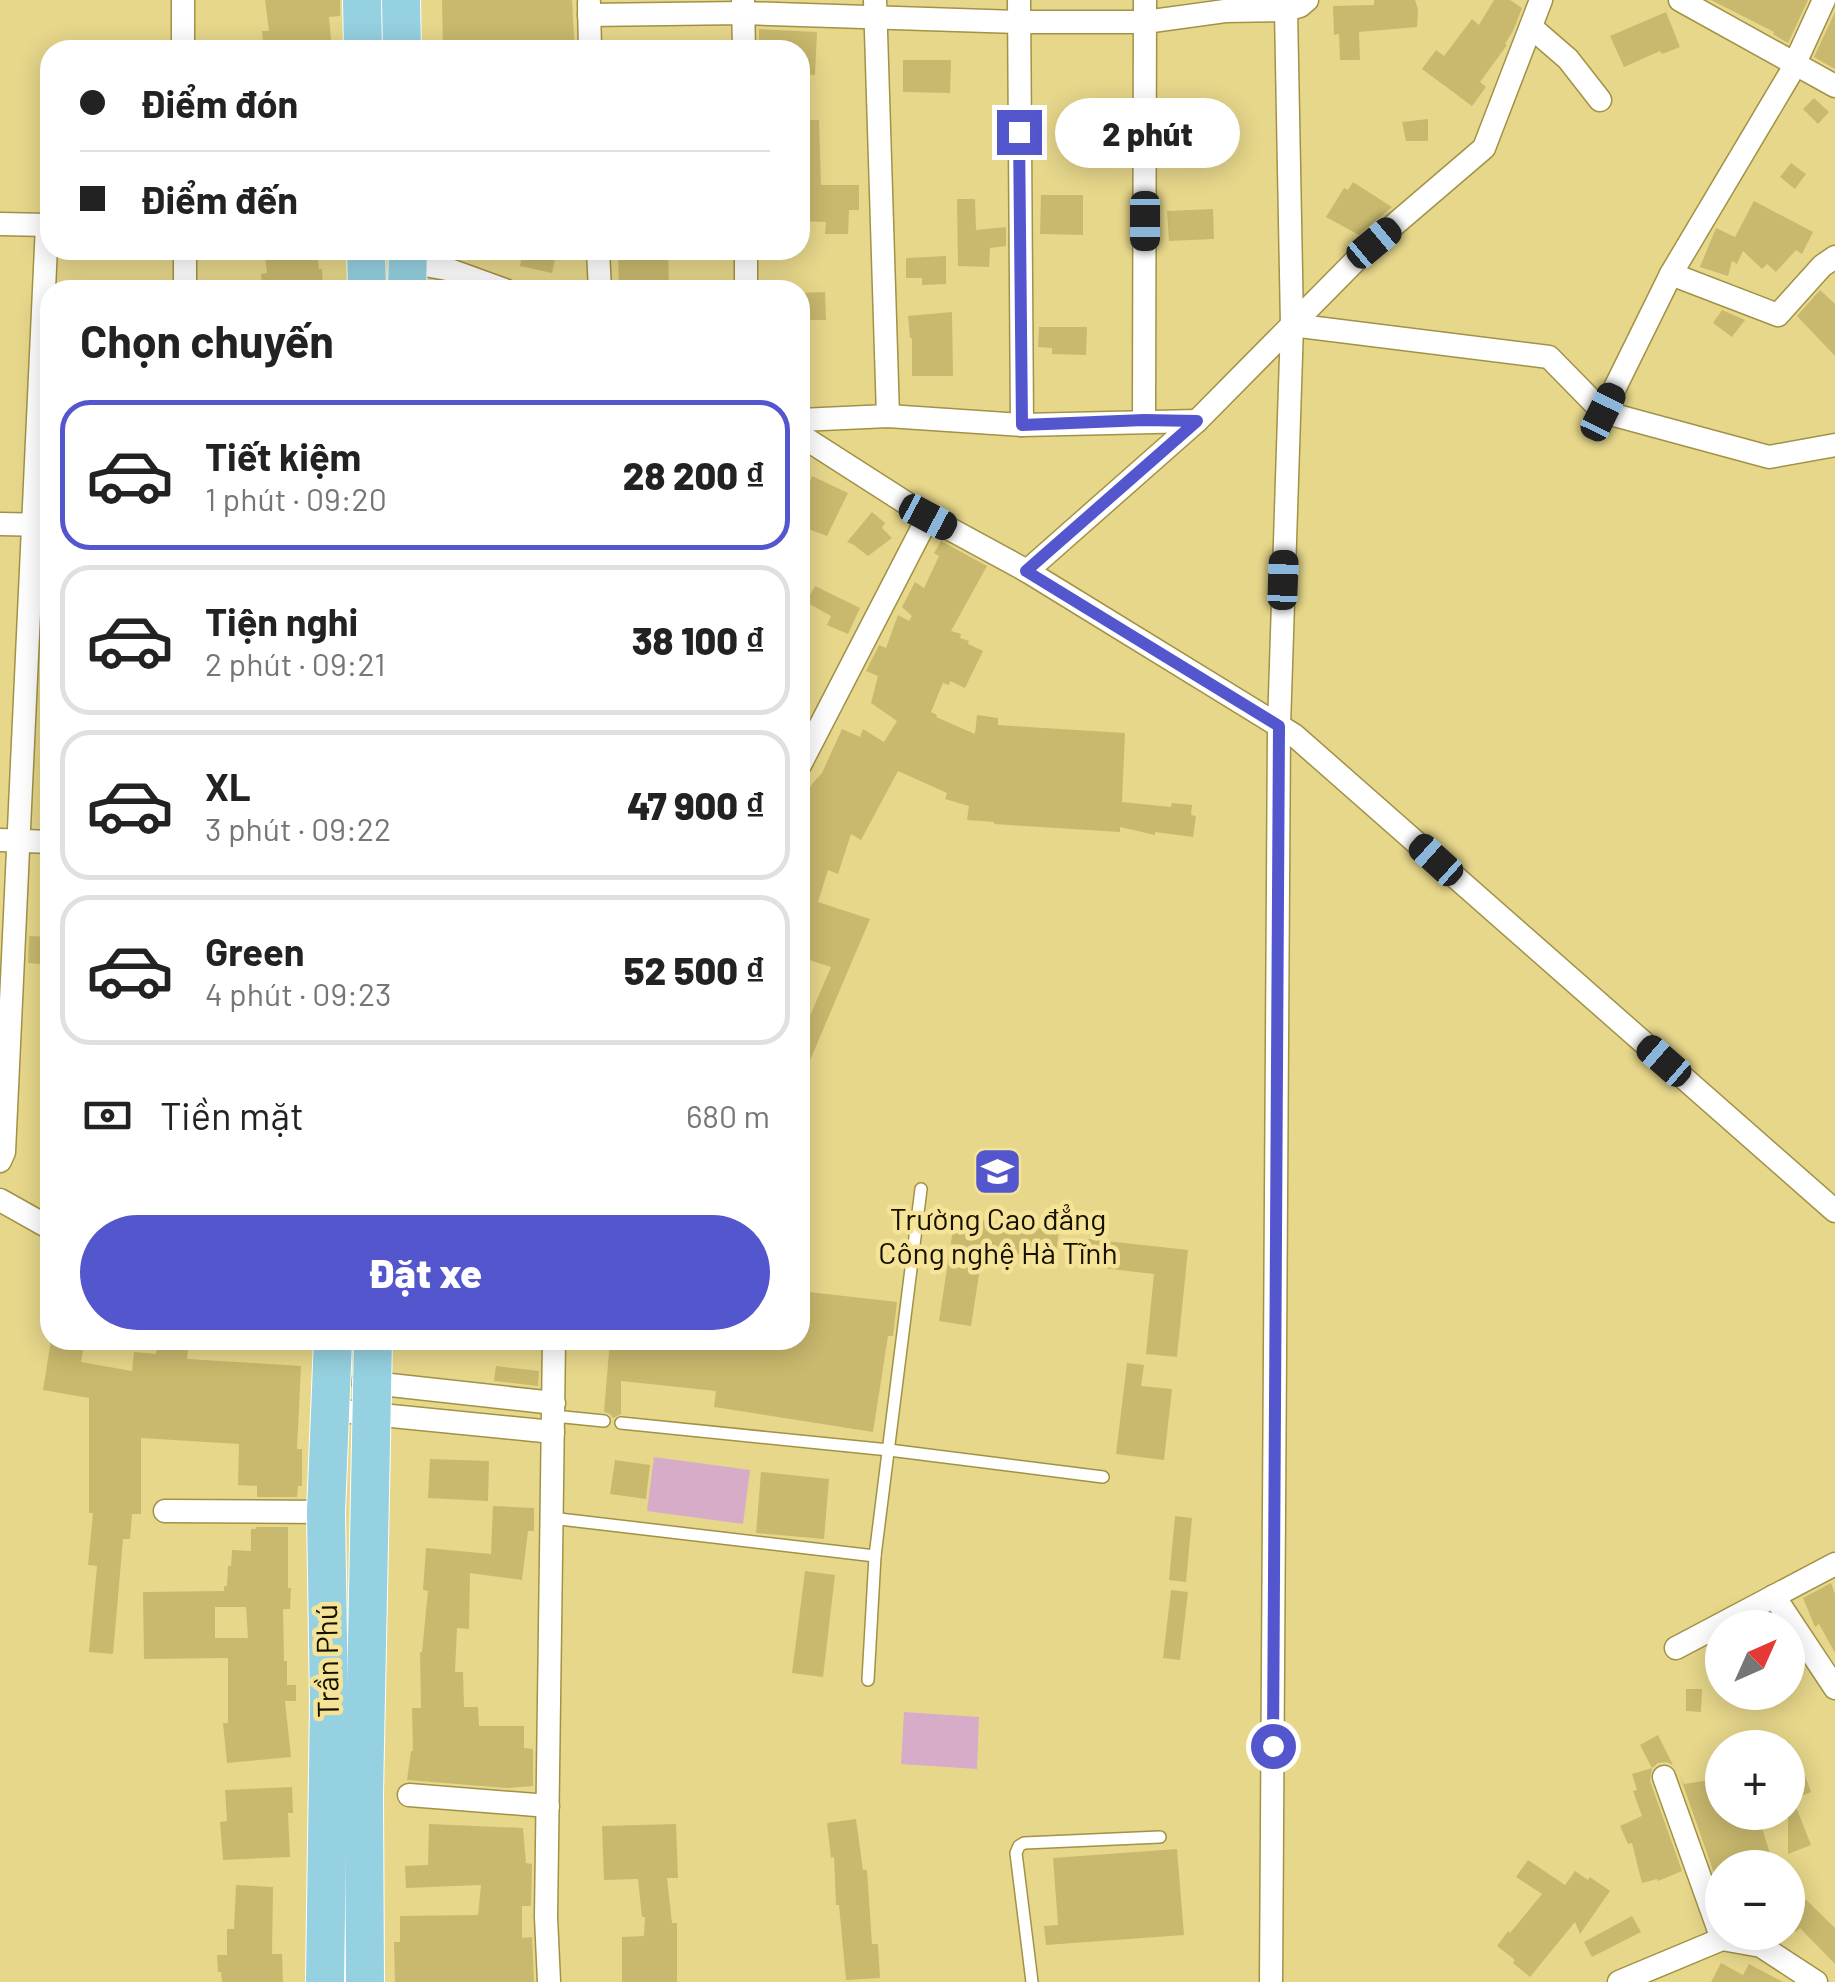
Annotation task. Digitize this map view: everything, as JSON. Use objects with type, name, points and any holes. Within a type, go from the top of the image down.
[{"type":"main road","points":[[362,0],[363,40]]},
{"type":"main road","points":[[400,0],[402,40]]},
{"type":"main road","name":"Trần Phú","points":[[324,1982],[329,1719],[326,1512],[333,1350]]},
{"type":"main road","name":"Trần Phú","points":[[365,1982],[364,1796],[373,1350]]},
{"type":"street","points":[[183,0],[183,40]]},
{"type":"street","points":[[1026,571],[1197,421],[1374,243],[1484,148],[1541,0]]},
{"type":"street","points":[[1603,412],[1671,274],[1795,63],[1824,0]]},
{"type":"street","points":[[1683,1],[1835,86]]},
{"type":"street","points":[[590,40],[589,8],[1224,11],[1296,5],[1292,326],[1279,726],[1271,1982]]},
{"type":"street","points":[[743,7],[744,40]]},
{"type":"street","points":[[875,9],[888,416]]},
{"type":"street","points":[[1018,11],[1022,425]]},
{"type":"street","points":[[1144,420],[1145,11]]},
{"type":"street","points":[[1531,26],[1568,59],[1600,100]]},
{"type":"street","points":[[0,224],[40,225]]},
{"type":"street","points":[[1671,274],[1778,315],[1835,257]]},
{"type":"street","points":[[408,267],[447,269],[477,280]]},
{"type":"street","points":[[1292,326],[1549,357],[1603,412],[1769,457],[1835,444]]},
{"type":"street","points":[[810,420],[888,416],[1022,425],[1197,421]]},
{"type":"street","points":[[810,441],[928,517],[1026,571],[1294,735],[1835,1212]]},
{"type":"street","points":[[810,746],[928,517]]},
{"type":"street","points":[[0,524],[40,525]]},
{"type":"street","points":[[0,1161],[4,1152],[9,840],[40,544]]},
{"type":"street","points":[[9,840],[40,842]]},
{"type":"street","points":[[0,1200],[40,1222]]},
{"type":"street","points":[[548,1982],[554,1350]]},
{"type":"street","points":[[332,1394],[554,1417]]},
{"type":"street","points":[[165,1512],[326,1512]]},
{"type":"street","points":[[1676,1648],[1835,1564]]},
{"type":"street","points":[[1774,1596],[1835,1688]]},
{"type":"street","points":[[1664,1777],[1705,1892]]},
{"type":"street","points":[[409,1795],[548,1806]]},
{"type":"street","points":[[1619,1982],[1705,1946]]},
{"type":"street","points":[[1768,1950],[1816,1982]]},
{"type":"lane","points":[[868,1680],[875,1556],[921,1189]]},
{"type":"lane","points":[[554,1417],[604,1421]]},
{"type":"lane","points":[[621,1423],[889,1450],[1103,1477]]},
{"type":"lane","points":[[551,1518],[875,1556]]},
{"type":"lane","points":[[1032,1982],[1016,1853],[1019,1846],[1160,1837]]},
{"type":"shaded area","points":[[654,1457],[750,1470],[743,1524],[647,1511]]},
{"type":"shaded area","points":[[904,1712],[979,1717],[977,1769],[901,1764]]},
{"type":"building","points":[[265,0],[340,0],[340,16],[329,17],[331,40],[263,40],[262,31],[269,31]]},
{"type":"building","points":[[442,0],[572,0],[574,40],[443,40]]},
{"type":"building","points":[[1374,0],[1415,0],[1417,27],[1359,32],[1360,60],[1340,60],[1333,6],[1374,5]]},
{"type":"building","points":[[1494,0],[1510,0],[1522,8],[1507,45],[1480,82],[1486,87],[1472,106],[1422,69],[1436,50],[1444,56],[1472,19],[1479,25]]},
{"type":"building","points":[[1711,0],[1808,0],[1788,43]]},
{"type":"building","points":[[1666,12],[1680,47],[1624,67],[1610,36]]},
{"type":"building","points":[[1835,12],[1835,69],[1814,57]]},
{"type":"building","points":[[759,29],[817,32],[815,75],[810,75],[810,40],[759,40]]},
{"type":"building","points":[[903,60],[951,60],[950,93],[903,92]]},
{"type":"building","points":[[1814,98],[1829,112],[1818,124],[1803,109]]},
{"type":"building","points":[[1428,119],[1428,141],[1406,141],[1402,122]]},
{"type":"building","points":[[810,120],[819,120],[821,185],[859,185],[859,210],[849,210],[848,234],[825,234],[826,222],[810,221]]},
{"type":"building","points":[[1791,163],[1806,174],[1795,189],[1780,177]]},
{"type":"building","points":[[1353,182],[1392,207],[1359,235],[1326,217],[1344,188],[1348,190]]},
{"type":"building","points":[[1041,195],[1083,195],[1083,235],[1040,234]]},
{"type":"building","points":[[957,199],[975,199],[976,230],[1006,227],[1006,246],[990,248],[989,267],[958,266]]},
{"type":"building","points":[[1754,201],[1813,232],[1802,254],[1796,250],[1776,272],[1767,264],[1762,269],[1743,251],[1737,264],[1732,261],[1728,276],[1700,267],[1716,228],[1735,237]]},
{"type":"building","points":[[1213,209],[1214,239],[1169,241],[1167,211]]},
{"type":"building","points":[[946,256],[946,284],[922,285],[922,278],[906,278],[906,258]]},
{"type":"building","points":[[265,260],[318,260],[323,280],[261,280],[261,274],[267,273]]},
{"type":"building","points":[[521,260],[555,260],[552,273],[520,266]]},
{"type":"building","points":[[618,260],[668,260],[669,280],[619,280]]},
{"type":"building","points":[[1820,290],[1835,304],[1835,356],[1797,316]]},
{"type":"building","points":[[825,292],[826,320],[810,320],[810,293]]},
{"type":"building","points":[[1722,310],[1745,320],[1732,337],[1713,323]]},
{"type":"building","points":[[952,312],[953,376],[912,376],[908,316]]},
{"type":"building","points":[[1039,327],[1087,327],[1086,355],[1052,354],[1052,348],[1038,347]]},
{"type":"building","points":[[812,476],[848,493],[827,536],[810,530]]},
{"type":"building","points":[[872,512],[885,523],[882,528],[892,538],[868,556],[847,542]]},
{"type":"building","points":[[941,541],[987,566],[951,631],[983,651],[965,688],[950,681],[949,685],[943,683],[931,712],[975,734],[977,715],[998,718],[998,725],[1125,733],[1122,802],[1192,805],[1191,815],[1196,816],[1193,837],[1155,835],[1120,827],[1120,832],[967,820],[969,806],[945,799],[947,793],[898,771],[861,840],[851,834],[838,874],[828,870],[818,902],[870,919],[810,1060],[810,1016],[831,967],[810,960],[810,788],[822,773],[842,729],[860,737],[863,729],[884,742],[897,721],[871,703],[878,676],[866,671],[879,645],[886,648],[898,615],[909,621],[912,616],[902,607],[915,582],[924,588],[939,556],[934,553]]},
{"type":"building","points":[[815,586],[860,608],[848,634],[827,625],[831,616],[810,604]]},
{"type":"building","points":[[29,936],[40,937],[40,964],[28,963]]},
{"type":"building","points":[[955,1216],[1059,1231],[1055,1260],[983,1249],[971,1326],[939,1321]]},
{"type":"building","points":[[1088,1239],[1188,1250],[1177,1357],[1146,1354],[1154,1274],[1085,1266]]},
{"type":"building","points":[[810,1292],[897,1302],[873,1432],[714,1407],[716,1391],[621,1381],[621,1414],[613,1418],[604,1412],[609,1350],[810,1350]]},
{"type":"building","points":[[49,1350],[83,1350],[81,1362],[132,1371],[134,1352],[156,1354],[157,1350],[188,1350],[187,1359],[301,1366],[297,1449],[302,1449],[302,1486],[298,1486],[297,1497],[257,1497],[257,1486],[238,1485],[239,1444],[141,1438],[141,1514],[132,1514],[130,1539],[123,1539],[113,1654],[89,1652],[97,1566],[88,1565],[93,1513],[89,1513],[89,1398],[43,1390]]},
{"type":"building","points":[[1127,1363],[1144,1365],[1141,1386],[1172,1389],[1164,1460],[1116,1454]]},
{"type":"building","points":[[496,1366],[539,1371],[538,1386],[494,1381]]},
{"type":"building","points":[[430,1459],[489,1461],[488,1501],[428,1498]]},
{"type":"building","points":[[615,1460],[650,1465],[646,1499],[610,1494]]},
{"type":"building","points":[[761,1472],[829,1479],[824,1539],[756,1533]]},
{"type":"building","points":[[493,1506],[534,1508],[534,1531],[528,1531],[522,1580],[470,1573],[469,1629],[457,1628],[455,1672],[463,1672],[464,1707],[478,1707],[479,1726],[524,1726],[524,1748],[533,1749],[533,1786],[507,1788],[407,1780],[413,1751],[412,1708],[421,1708],[420,1652],[428,1591],[423,1590],[426,1548],[491,1554]]},
{"type":"building","points":[[1175,1516],[1192,1518],[1186,1582],[1169,1580]]},
{"type":"building","points":[[288,1527],[290,1609],[283,1609],[287,1685],[296,1685],[296,1701],[285,1701],[291,1757],[227,1763],[223,1723],[228,1723],[228,1658],[144,1659],[143,1592],[224,1591],[232,1550],[251,1551],[251,1529]],"holes":[[[215,1607],[246,1607],[248,1638],[215,1638]]]},
{"type":"building","points":[[805,1571],[835,1575],[823,1677],[792,1673]]},
{"type":"building","points":[[1831,1583],[1835,1594],[1835,1653],[1819,1624],[1815,1627],[1803,1598]]},
{"type":"building","points":[[1171,1590],[1188,1592],[1180,1660],[1163,1658]]},
{"type":"building","points":[[1686,1689],[1702,1689],[1701,1712],[1686,1711]]},
{"type":"building","points":[[1658,1735],[1673,1765],[1658,1763],[1652,1768],[1640,1745]]},
{"type":"building","points":[[1652,1768],[1650,1781],[1682,1871],[1642,1883],[1632,1843],[1628,1844],[1620,1826],[1642,1816],[1632,1774]]},
{"type":"building","points":[[1680,1776],[1684,1784],[1705,1781],[1705,1830],[1763,1830],[1769,1850],[1706,1850]]},
{"type":"building","points":[[292,1787],[293,1813],[288,1813],[290,1857],[223,1860],[220,1822],[227,1821],[225,1790]]},
{"type":"building","points":[[856,1819],[863,1870],[867,1870],[872,1944],[878,1944],[880,1978],[846,1980],[827,1823]]},
{"type":"building","points":[[429,1824],[523,1828],[526,1863],[532,1864],[531,1906],[522,1906],[522,1938],[532,1937],[534,1982],[395,1982],[394,1942],[400,1942],[400,1916],[478,1915],[481,1885],[406,1888],[405,1866],[428,1865]]},
{"type":"building","points":[[676,1824],[678,1878],[667,1878],[672,1923],[677,1923],[677,1982],[622,1982],[622,1937],[644,1936],[645,1917],[638,1879],[604,1880],[602,1826]]},
{"type":"building","points":[[1788,1830],[1805,1830],[1811,1845],[1788,1850]]},
{"type":"building","points":[[1177,1849],[1184,1935],[1046,1945],[1044,1926],[1058,1925],[1053,1858]]},
{"type":"building","points":[[1528,1860],[1565,1885],[1575,1871],[1610,1891],[1580,1934],[1575,1922],[1530,1977],[1497,1946],[1542,1894],[1516,1877]]},
{"type":"building","points":[[236,1885],[273,1887],[272,1954],[282,1954],[283,1982],[222,1982],[217,1955],[227,1955],[227,1929],[234,1929]]},
{"type":"building","points":[[1805,1899],[1835,1928],[1835,1964],[1805,1933]]},
{"type":"building","points":[[1632,1916],[1641,1932],[1592,1957],[1584,1942]]},
{"type":"building","points":[[1721,1963],[1743,1975],[1749,1964],[1783,1982],[1711,1982]]},
{"type":"place","name":"Trường Cao đẳng Công nghệ Hà Tĩnh","points":[[998,1171]]},
{"type":"route","points":[[1019,132],[1022,425],[1197,421],[1026,571],[1279,726],[1273,1746]]}]
